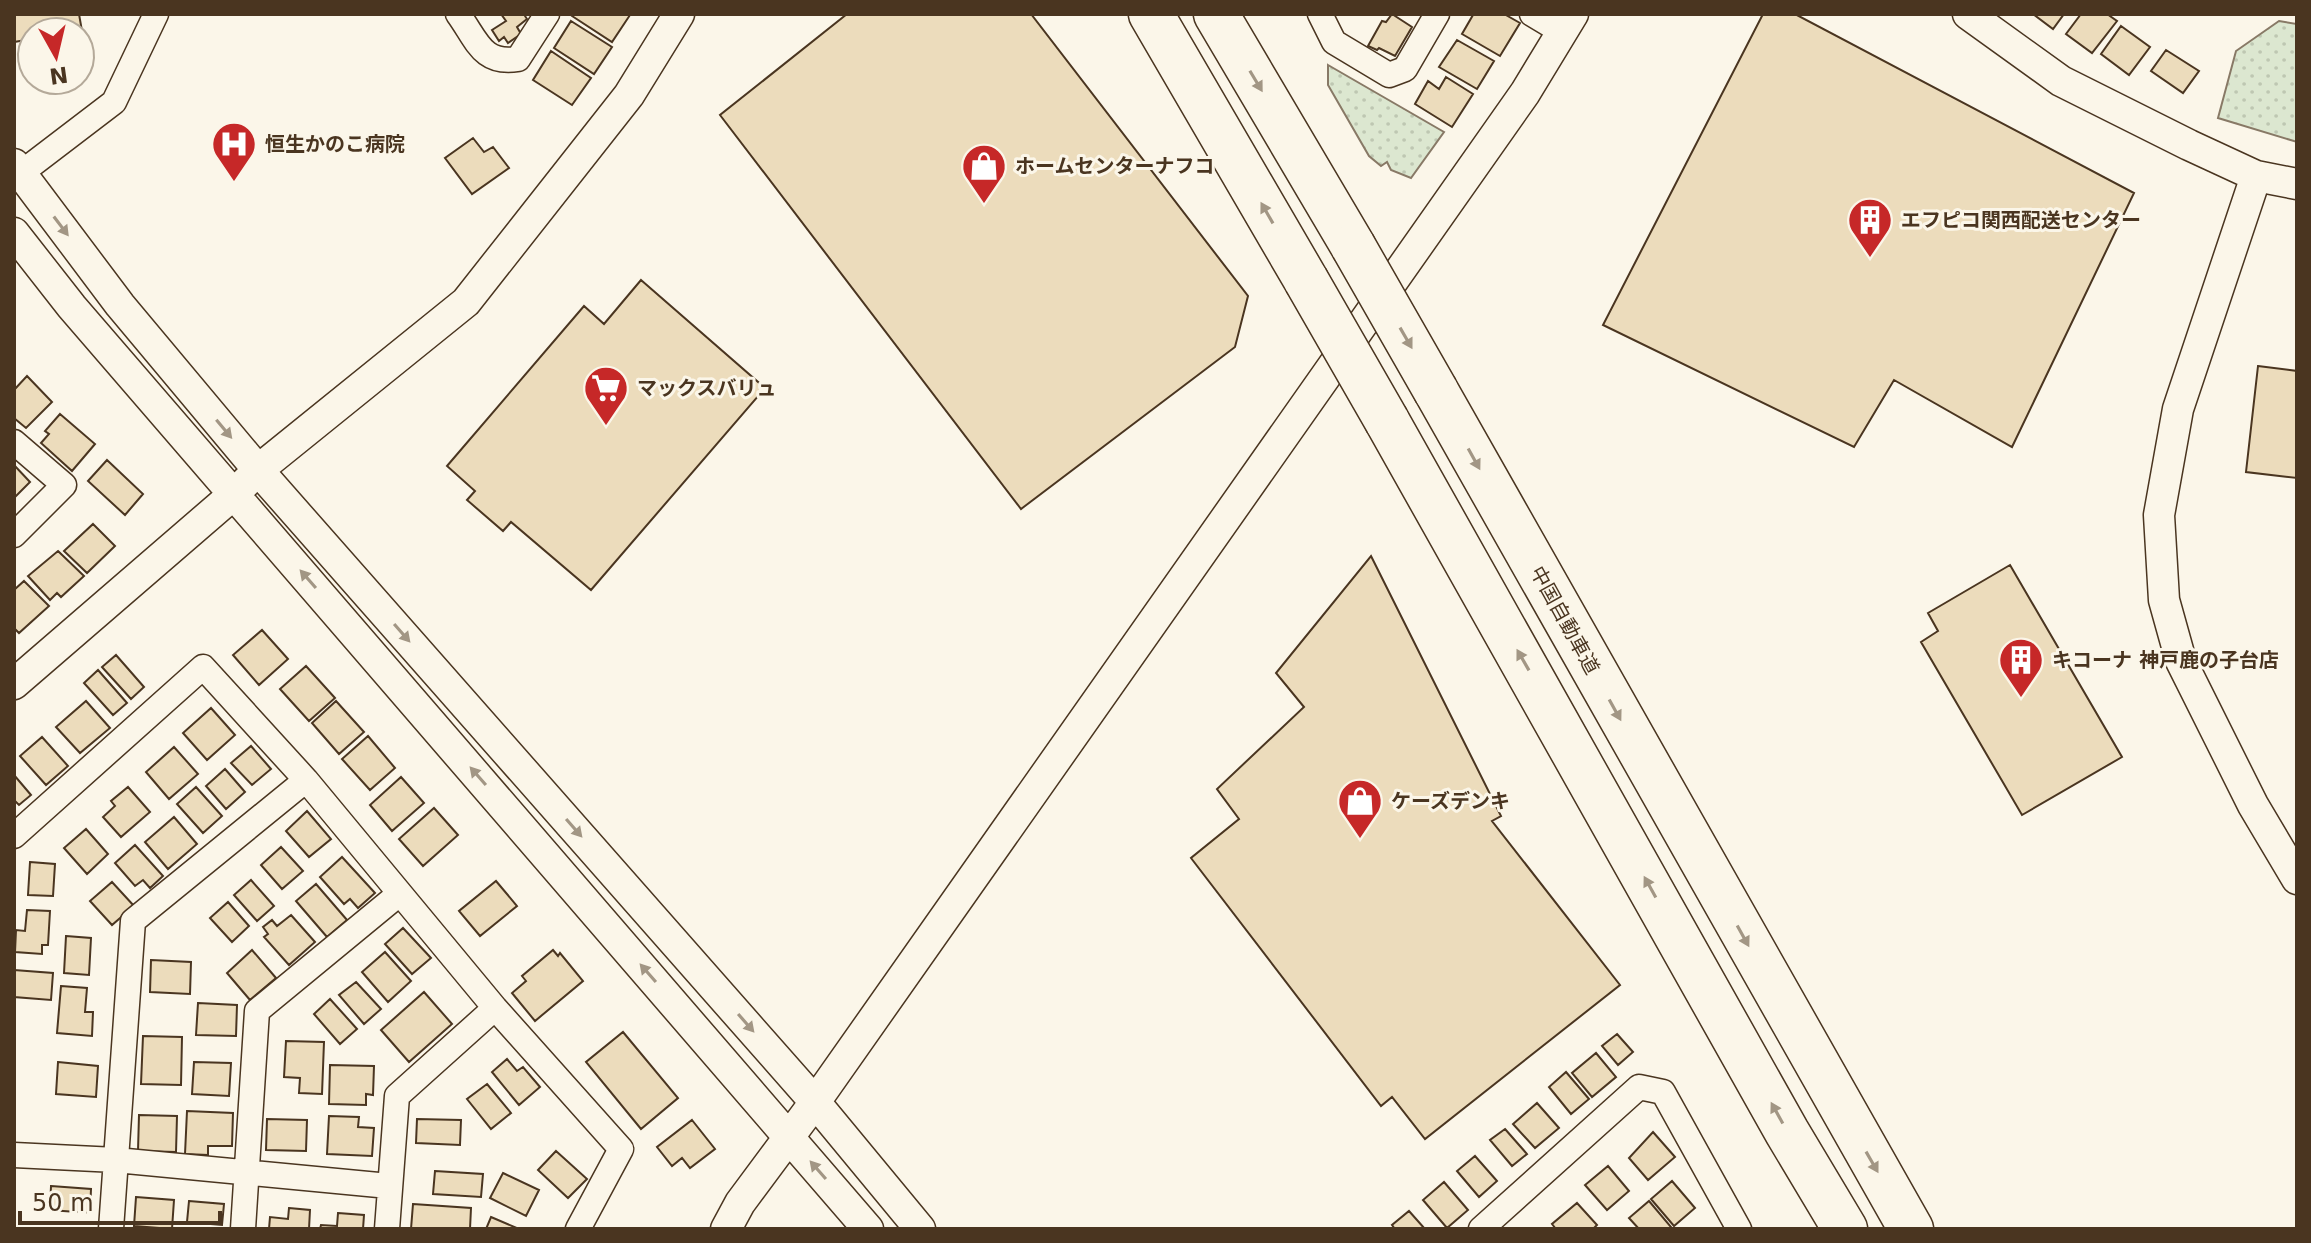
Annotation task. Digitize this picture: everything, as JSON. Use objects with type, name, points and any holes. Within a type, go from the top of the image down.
[{"type":"highway","points":[[1151,14],[1387,421],[1845,1229]]},
{"type":"highway","name":"中国自動車道","points":[[1216,14],[1436,391],[1911,1229]]},
{"type":"street","points":[[156,14],[114,102],[18,168],[120,305],[258,470],[815,1102],[920,1229]]},
{"type":"street","points":[[458,14],[489,57],[501,62],[518,59],[547,14]]},
{"type":"street","points":[[14,684],[258,470],[466,302],[629,95],[679,14]]},
{"type":"street","points":[[1320,14],[1334,42],[1389,75],[1405,69],[1437,14]]},
{"type":"street","points":[[726,1229],[740,1203],[815,1102],[1507,119],[1568,23],[1532,14]]},
{"type":"street","points":[[1968,14],[2061,81],[2256,176],[2297,184]]},
{"type":"street","points":[[2256,176],[2178,409],[2159,515],[2162,571],[2164,600],[2181,661],[2253,805],[2297,879]]},
{"type":"street","points":[[14,233],[72,307],[868,1229]]},
{"type":"street","points":[[14,442],[64,485],[14,535]]},
{"type":"street","points":[[14,836],[203,667],[306,780],[495,1008],[621,1149],[578,1229]]},
{"type":"street","points":[[111,1229],[133,921],[306,780]]},
{"type":"street","points":[[243,1229],[257,1011],[399,894]]},
{"type":"street","points":[[387,1229],[397,1096],[495,1008]]},
{"type":"street","points":[[1481,1229],[1639,1087],[1663,1092],[1728,1224]]},
{"type":"street","points":[[14,1155],[116,1160],[389,1186]]},
{"type":"green space","points":[[2279,21],[2297,24],[2297,142],[2218,118],[2236,51]]},
{"type":"green space","points":[[1328,65],[1444,132],[1411,178],[1391,170],[1387,162],[1381,166],[1369,156],[1328,85]]},
{"type":"building","points":[[14,14],[79,14],[16,16],[14,42]]},
{"type":"building","points":[[501,14],[527,14],[527,19],[517,27],[521,34],[508,43],[504,37],[499,41],[492,30],[506,21]]},
{"type":"building","points":[[573,14],[629,14],[630,15],[612,42]]},
{"type":"building","name":"ホームセンターナフコ","points":[[847,14],[1031,14],[1248,296],[1235,347],[1021,509],[720,115]]},
{"type":"building","points":[[1392,14],[1412,27],[1395,56],[1368,46],[1382,21],[1386,22]]},
{"type":"building","points":[[1504,14],[1520,23],[1500,56],[1462,34],[1473,15]]},
{"type":"building","name":"エフピコ関西配送センター","points":[[1763,14],[1795,14],[2134,193],[2012,447],[1894,380],[1854,447],[1603,325]]},
{"type":"building","points":[[2033,14],[2064,14],[2053,29]]},
{"type":"building","points":[[2081,14],[2107,14],[2117,21],[2092,53],[2066,34]]},
{"type":"building","points":[[571,21],[612,47],[594,74],[554,48]]},
{"type":"building","points":[[2121,26],[2150,47],[2129,75],[2101,54]]},
{"type":"building","points":[[1457,40],[1494,61],[1477,89],[1439,67]]},
{"type":"building","points":[[2166,50],[2199,71],[2183,93],[2151,71]]},
{"type":"building","points":[[551,51],[591,78],[572,105],[533,80]]},
{"type":"building","points":[[1446,77],[1473,94],[1452,127],[1415,104],[1428,81],[1439,89]]},
{"type":"building","points":[[473,138],[484,152],[493,147],[509,168],[472,194],[445,158]]},
{"type":"building","name":"マックスバリュ","points":[[641,280],[765,388],[591,590],[511,522],[503,531],[467,500],[475,491],[447,466],[584,306],[604,324]]},
{"type":"building","points":[[2258,366],[2297,371],[2297,478],[2246,472]]},
{"type":"building","points":[[27,376],[52,402],[26,428],[14,418],[14,390]]},
{"type":"building","points":[[60,414],[95,444],[72,471],[41,443],[49,434],[45,431]]},
{"type":"building","points":[[107,460],[143,494],[125,515],[88,481]]},
{"type":"building","points":[[14,465],[30,482],[15,497],[14,495]]},
{"type":"building","points":[[93,524],[115,546],[87,573],[64,551]]},
{"type":"building","points":[[58,551],[84,576],[61,597],[57,593],[50,600],[28,576]]},
{"type":"building","name":"ケーズデンキ","points":[[1371,556],[1501,816],[1492,821],[1620,985],[1425,1139],[1392,1097],[1381,1106],[1191,858],[1239,819],[1217,789],[1304,707],[1276,673]]},
{"type":"building","name":"キコーナ 神戸鹿の子台店","points":[[2010,565],[2122,757],[2022,815],[1921,642],[1938,631],[1928,613]]},
{"type":"building","points":[[24,581],[49,606],[19,633],[14,628],[14,590]]},
{"type":"building","points":[[262,630],[288,659],[259,685],[233,655]]},
{"type":"building","points":[[116,655],[144,687],[131,699],[102,667]]},
{"type":"building","points":[[306,666],[335,698],[309,721],[280,689]]},
{"type":"building","points":[[98,670],[127,703],[113,715],[84,683]]},
{"type":"building","points":[[86,701],[110,728],[80,753],[56,727]]},
{"type":"building","points":[[336,701],[364,732],[339,754],[312,723]]},
{"type":"building","points":[[211,708],[235,735],[207,760],[183,733]]},
{"type":"building","points":[[368,736],[395,768],[370,790],[342,759]]},
{"type":"building","points":[[42,737],[68,766],[46,785],[20,756]]},
{"type":"building","points":[[251,746],[271,769],[252,785],[231,763]]},
{"type":"building","points":[[174,747],[198,774],[169,799],[146,772]]},
{"type":"building","points":[[225,769],[245,792],[226,809],[206,786]]},
{"type":"building","points":[[14,775],[31,795],[19,805],[14,800]]},
{"type":"building","points":[[401,777],[424,803],[392,831],[370,805]]},
{"type":"building","points":[[128,787],[150,812],[121,837],[103,817],[115,806],[111,801]]},
{"type":"building","points":[[196,787],[222,816],[203,833],[177,804]]},
{"type":"building","points":[[434,808],[458,835],[423,866],[399,839]]},
{"type":"building","points":[[307,811],[331,839],[309,857],[286,831]]},
{"type":"building","points":[[174,817],[197,844],[168,869],[145,842]]},
{"type":"building","points":[[86,829],[108,854],[87,874],[64,848]]},
{"type":"building","points":[[135,845],[163,876],[150,888],[143,880],[135,886],[115,863]]},
{"type":"building","points":[[281,847],[303,871],[282,889],[261,865]]},
{"type":"building","points":[[342,857],[375,893],[358,908],[350,899],[344,904],[320,877]]},
{"type":"building","points":[[30,862],[55,864],[53,896],[28,895]]},
{"type":"building","points":[[251,880],[274,906],[257,921],[234,895]]},
{"type":"building","points":[[496,881],[517,906],[480,936],[459,911]]},
{"type":"building","points":[[112,882],[134,906],[112,925],[90,901]]},
{"type":"building","points":[[316,884],[347,920],[327,937],[296,901]]},
{"type":"building","points":[[228,902],[249,926],[232,942],[210,918]]},
{"type":"building","points":[[27,910],[50,911],[48,945],[42,945],[42,954],[15,952],[16,930],[25,931]]},
{"type":"building","points":[[291,915],[315,942],[289,965],[264,937],[268,934],[263,927],[272,920],[277,926]]},
{"type":"building","points":[[403,928],[431,958],[412,974],[385,944]]},
{"type":"building","points":[[66,936],[91,938],[89,975],[64,973]]},
{"type":"building","points":[[252,950],[276,978],[250,1000],[227,973]]},
{"type":"building","points":[[553,950],[558,956],[560,953],[583,981],[535,1021],[512,993],[526,981],[522,976]]},
{"type":"building","points":[[385,952],[411,981],[388,1002],[362,972]]},
{"type":"building","points":[[151,960],[191,962],[190,994],[150,992]]},
{"type":"building","points":[[14,970],[53,973],[51,1000],[14,997]]},
{"type":"building","points":[[356,982],[381,1009],[364,1024],[339,995]]},
{"type":"building","points":[[61,986],[87,988],[85,1012],[93,1012],[92,1036],[57,1033]]},
{"type":"building","points":[[424,992],[452,1024],[409,1062],[381,1030]]},
{"type":"building","points":[[330,999],[357,1029],[340,1044],[314,1014]]},
{"type":"building","points":[[198,1003],[237,1005],[236,1036],[196,1035]]},
{"type":"building","points":[[623,1032],[678,1098],[641,1129],[586,1062]]},
{"type":"building","points":[[1617,1034],[1633,1052],[1618,1065],[1602,1046]]},
{"type":"building","points":[[143,1036],[182,1037],[181,1085],[141,1084]]},
{"type":"building","points":[[286,1041],[324,1042],[322,1094],[299,1093],[300,1078],[284,1077]]},
{"type":"building","points":[[1596,1053],[1616,1077],[1592,1097],[1572,1073]]},
{"type":"building","points":[[507,1059],[517,1071],[523,1067],[540,1087],[519,1105],[492,1072]]},
{"type":"building","points":[[58,1062],[98,1066],[96,1097],[56,1094]]},
{"type":"building","points":[[194,1062],[231,1063],[229,1096],[192,1094]]},
{"type":"building","points":[[330,1065],[374,1066],[373,1095],[366,1094],[366,1105],[329,1104]]},
{"type":"building","points":[[1566,1072],[1589,1099],[1571,1114],[1549,1087]]},
{"type":"building","points":[[487,1084],[511,1113],[491,1129],[467,1099]]},
{"type":"building","points":[[1537,1103],[1559,1128],[1535,1148],[1513,1124]]},
{"type":"building","points":[[187,1111],[233,1113],[232,1146],[208,1146],[208,1155],[185,1154]]},
{"type":"building","points":[[139,1115],[177,1116],[176,1152],[138,1151]]},
{"type":"building","points":[[329,1116],[359,1117],[358,1127],[374,1128],[372,1156],[327,1154]]},
{"type":"building","points":[[267,1119],[307,1120],[306,1151],[266,1150]]},
{"type":"building","points":[[417,1119],[461,1120],[460,1145],[416,1143]]},
{"type":"building","points":[[692,1120],[715,1149],[690,1168],[682,1158],[672,1166],[657,1147]]},
{"type":"building","points":[[1505,1129],[1527,1154],[1512,1166],[1490,1140]]},
{"type":"building","points":[[1653,1132],[1675,1157],[1648,1180],[1629,1158]]},
{"type":"building","points":[[556,1151],[587,1179],[568,1198],[538,1170]]},
{"type":"building","points":[[1475,1156],[1497,1181],[1479,1197],[1457,1171]]},
{"type":"building","points":[[1608,1166],[1629,1191],[1607,1210],[1585,1185]]},
{"type":"building","points":[[435,1171],[483,1174],[481,1197],[433,1194]]},
{"type":"building","points":[[503,1173],[539,1190],[526,1216],[490,1198]]},
{"type":"building","points":[[1672,1181],[1695,1208],[1674,1226],[1651,1199]]},
{"type":"building","points":[[1444,1182],[1468,1210],[1447,1228],[1423,1200]]},
{"type":"building","points":[[51,1186],[91,1189],[90,1213],[50,1210]]},
{"type":"building","points":[[136,1197],[174,1200],[172,1229],[134,1226]]},
{"type":"building","points":[[189,1201],[224,1204],[222,1225],[187,1222]]},
{"type":"building","points":[[1649,1201],[1671,1227],[1639,1229],[1629,1218]]},
{"type":"building","points":[[1577,1203],[1597,1225],[1593,1229],[1556,1229],[1552,1224]]},
{"type":"building","points":[[413,1204],[471,1208],[470,1229],[411,1229]]},
{"type":"building","points":[[289,1208],[310,1210],[309,1229],[269,1229],[270,1217],[288,1219]]},
{"type":"building","points":[[1409,1211],[1425,1229],[1395,1229],[1392,1225]]},
{"type":"building","points":[[338,1213],[364,1215],[363,1229],[320,1229],[321,1225],[337,1226]]},
{"type":"building","points":[[491,1217],[519,1229],[486,1229]]},
{"type":"place","name":"恒生かのこ病院","points":[[234,183]]},
{"type":"place","name":"ホームセンターナフコ","points":[[984,205]]},
{"type":"place","name":"エフピコ関西配送センター","points":[[1870,259]]},
{"type":"place","name":"マックスバリュ","points":[[606,427]]},
{"type":"place","name":"キコーナ 神戸鹿の子台店","points":[[2021,699]]},
{"type":"place","name":"ケーズデンキ","points":[[1360,840]]}]
